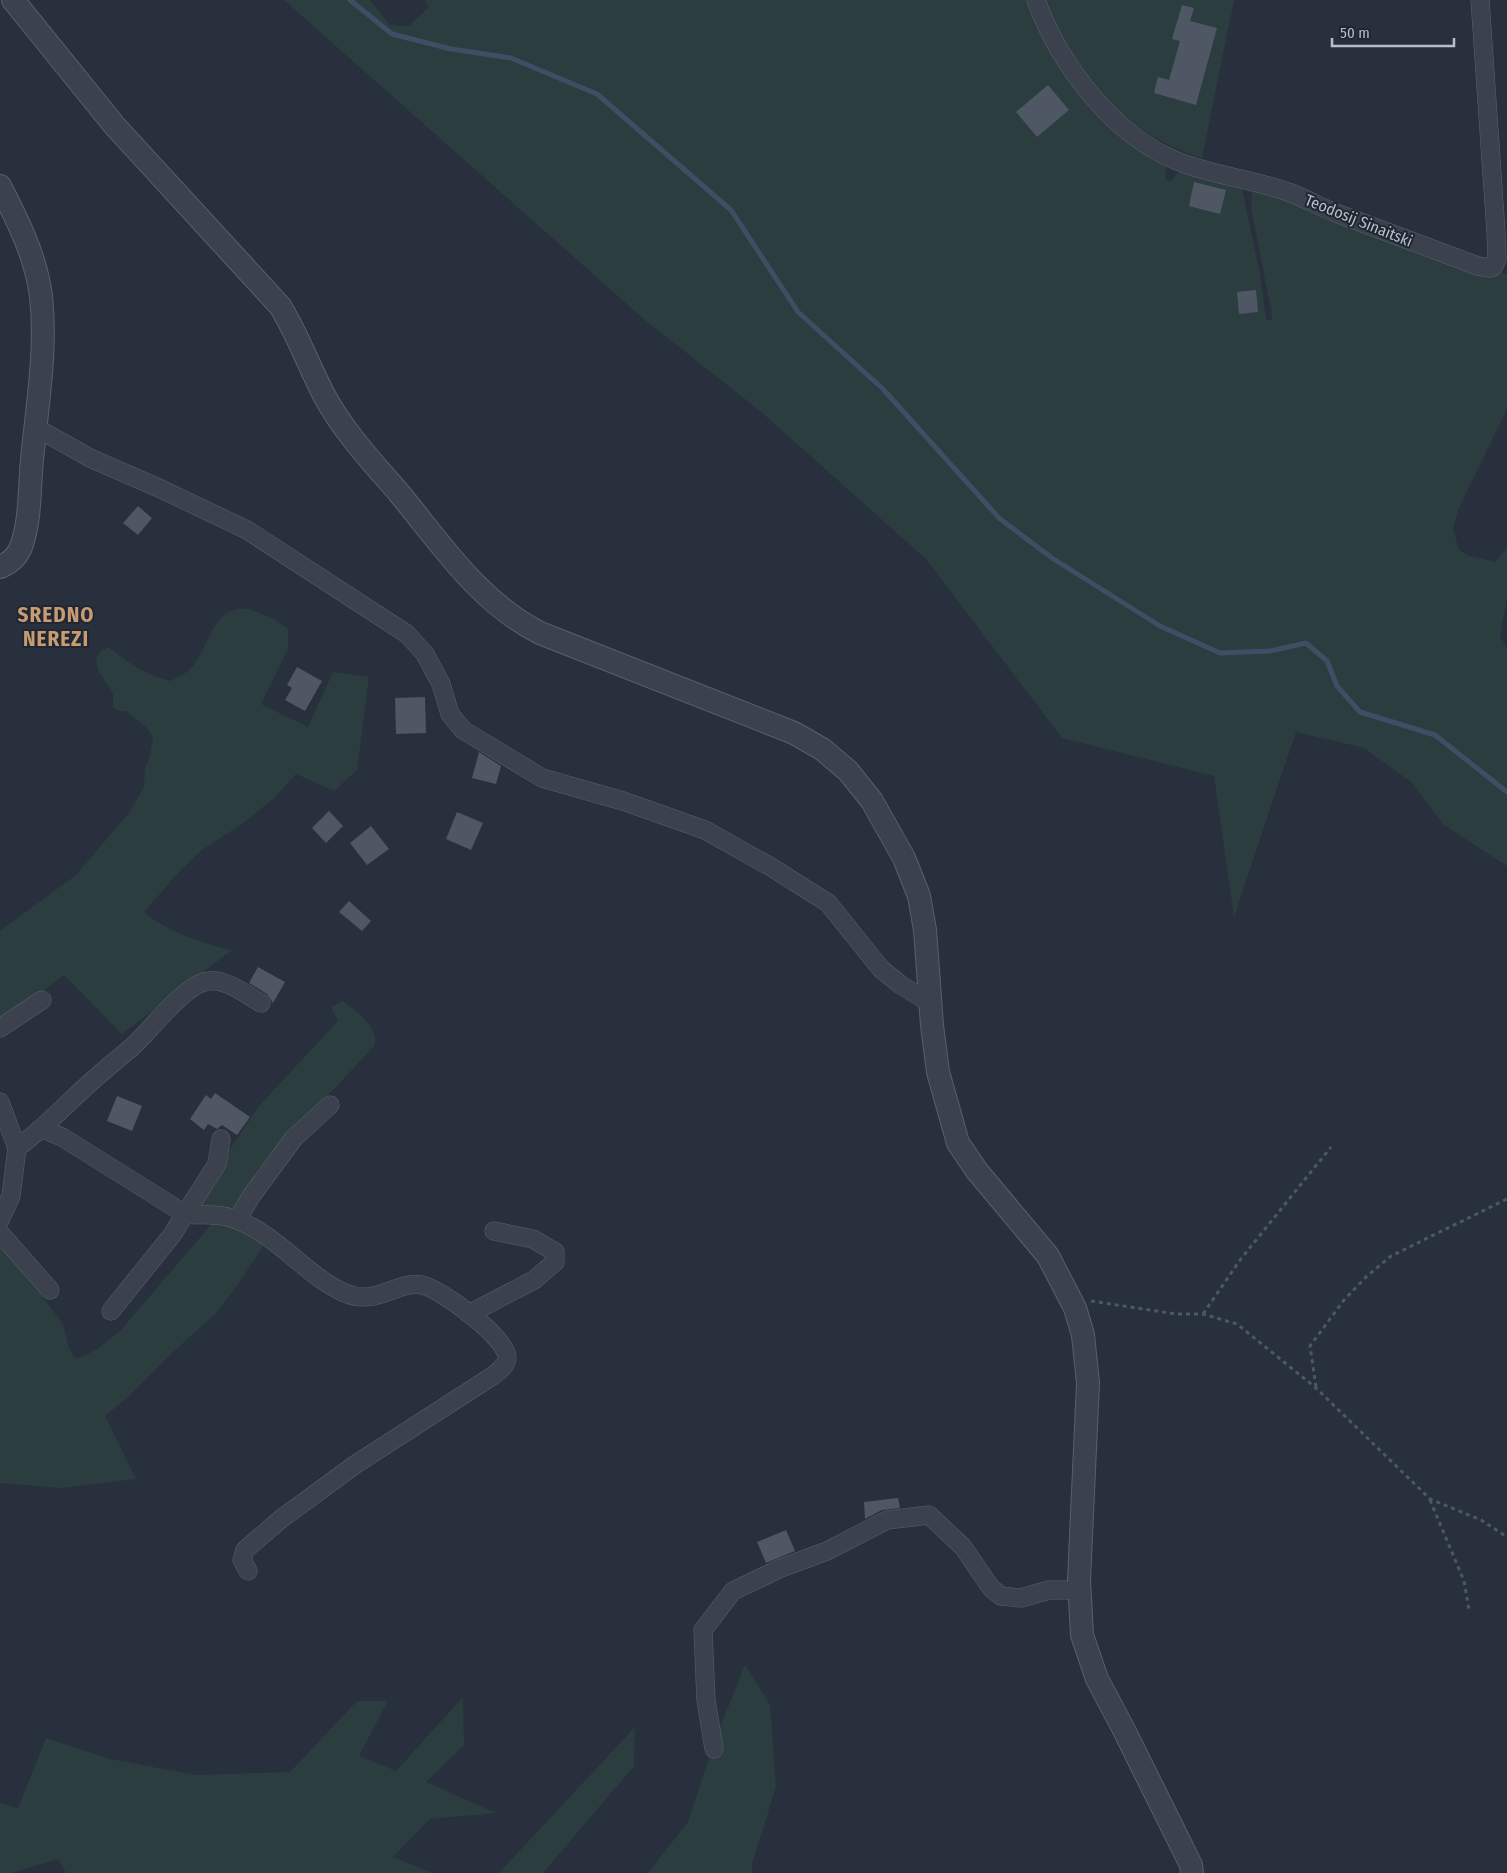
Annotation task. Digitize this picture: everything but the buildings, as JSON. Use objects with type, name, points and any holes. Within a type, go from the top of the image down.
[{"type":"street","points":[[12,0],[114,125],[280,306],[296,332],[326,397],[344,426],[468,577],[498,607],[519,622],[540,633],[794,733],[822,749],[848,771],[872,801],[904,858],[919,896],[925,930],[930,1002],[938,1072],[958,1143],[977,1171],[1048,1256],[1071,1297],[1083,1334],[1088,1383],[1079,1590],[1082,1635],[1096,1679],[1124,1728],[1191,1865],[1192,1873]]},
{"type":"street","name":"Teodosij Sinaitski","points":[[1036,0],[1054,40],[1089,92],[1122,127],[1158,152],[1196,168],[1289,192],[1334,212],[1478,266],[1491,268],[1497,259],[1496,232],[1480,0]]},
{"type":"street","points":[[0,186],[33,258],[40,296],[41,364],[28,515],[21,548],[10,564],[0,566]]},
{"type":"street","points":[[35,427],[90,458],[247,530],[407,634],[425,654],[441,684],[450,714],[463,730],[542,778],[623,801],[705,830],[771,867],[828,903],[881,969],[901,985],[930,1002]]},
{"type":"street","points":[[17,1148],[43,1128],[90,1082],[133,1046],[163,1013],[204,982],[221,982],[262,1003]]},
{"type":"street","points":[[0,1028],[42,1000]]},
{"type":"street","points":[[0,1102],[17,1148],[11,1196],[0,1220]]},
{"type":"street","points":[[238,1220],[256,1189],[294,1138],[330,1105]]},
{"type":"street","points":[[43,1128],[62,1137],[185,1214],[211,1214],[238,1220],[264,1235],[344,1292],[374,1297],[411,1285],[421,1284],[469,1314],[495,1336],[505,1349],[506,1363],[502,1369],[356,1464],[281,1519],[245,1550],[242,1560],[248,1571]]},
{"type":"street","points":[[111,1311],[172,1235],[217,1164],[221,1138]]},
{"type":"street","points":[[469,1314],[534,1280],[555,1262],[556,1252],[544,1243],[494,1231]]},
{"type":"street","points":[[0,1233],[50,1290]]},
{"type":"street","points":[[714,1749],[706,1700],[703,1630],[733,1592],[781,1568],[828,1551],[887,1520],[929,1515],[963,1547],[992,1588],[1001,1596],[1021,1598],[1049,1590],[1079,1590]]},
{"type":"path","points":[[1203,1314],[1240,1260],[1331,1147]]},
{"type":"path","points":[[1316,1388],[1310,1346],[1338,1307],[1366,1277],[1392,1256],[1507,1199]]},
{"type":"path","points":[[1071,1297],[1176,1314],[1203,1314],[1236,1324],[1316,1388],[1430,1499],[1481,1520],[1507,1537]]},
{"type":"path","points":[[1430,1499],[1464,1581],[1469,1610]]},
{"type":"shaded area","points":[[284,0],[370,0],[390,25],[409,26],[429,7],[425,0],[1029,0],[1038,26],[1167,165],[1165,178],[1171,182],[1179,170],[1242,189],[1260,273],[1266,320],[1272,320],[1251,208],[1252,183],[1507,274],[1507,409],[1458,510],[1453,529],[1459,550],[1469,556],[1496,562],[1507,547],[1507,599],[1500,636],[1507,648],[1507,866],[1444,825],[1411,782],[1364,748],[1296,732],[1234,917],[1214,776],[1062,738],[926,559],[760,411],[646,321]]},
{"type":"shaded area","points":[[1044,0],[1234,0],[1202,158],[1173,147],[1148,133],[1125,117],[1105,98],[1087,77],[1071,53]]},
{"type":"shaded area","points":[[250,609],[274,619],[288,629],[288,649],[261,704],[308,727],[333,672],[369,677],[357,770],[334,791],[296,774],[274,798],[242,824],[203,849],[178,873],[144,912],[174,931],[232,950],[122,1034],[64,975],[31,1001],[0,1021],[0,931],[76,875],[129,813],[144,787],[145,769],[153,737],[147,728],[126,711],[118,711],[113,707],[113,693],[98,670],[96,658],[101,651],[108,647],[145,672],[171,681],[191,668],[220,619],[234,610]]},
{"type":"shaded area","points":[[342,1001],[366,1020],[374,1033],[374,1046],[322,1102],[240,1208],[229,1211],[194,1210],[226,1155],[259,1106],[338,1021],[331,1007]]},
{"type":"shaded area","points":[[215,1220],[263,1241],[264,1245],[235,1289],[215,1314],[126,1399],[105,1416],[136,1479],[62,1488],[0,1483],[0,1240],[63,1324],[69,1348],[76,1359],[96,1350],[119,1332]]},
{"type":"shaded area","points":[[745,1665],[770,1705],[776,1787],[752,1864],[752,1873],[648,1873],[688,1822],[716,1737]]},
{"type":"shaded area","points":[[463,1697],[464,1745],[426,1782],[496,1813],[430,1819],[393,1857],[432,1873],[66,1873],[58,1859],[12,1873],[0,1873],[0,1803],[18,1808],[46,1738],[110,1759],[196,1775],[290,1772],[357,1701],[388,1701],[359,1756],[396,1771]]},
{"type":"shaded area","points":[[635,1727],[634,1766],[543,1873],[499,1873]]},
{"type":"waterway","points":[[350,0],[392,34],[451,49],[511,58],[597,94],[731,210],[798,312],[883,389],[999,518],[1052,558],[1160,626],[1220,653],[1270,651],[1306,643],[1327,661],[1337,686],[1360,712],[1435,735],[1507,792]]},
{"type":"district","name":"SREDNO NEREZI","points":[[56,627]]}]
